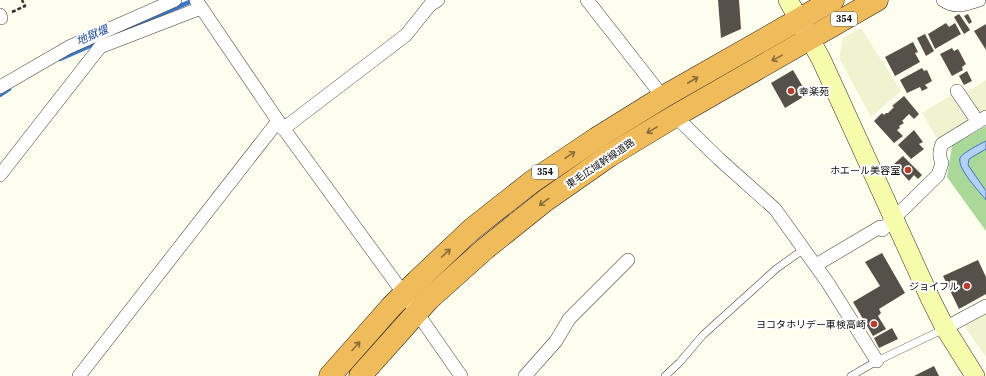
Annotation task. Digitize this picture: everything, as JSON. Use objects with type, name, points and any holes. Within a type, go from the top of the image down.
[{"type":"highway","name":"354","points":[[330,376],[404,294],[472,229],[533,181],[597,138],[663,97],[833,0]]},
{"type":"highway","name":"東毛広域幹線道路","points":[[360,376],[429,300],[486,248],[546,200],[609,156],[675,116],[878,0]]},
{"type":"street","points":[[0,87],[70,47],[175,0]]},
{"type":"street","points":[[79,376],[281,125],[406,35],[430,5],[438,0]]},
{"type":"street","points":[[587,0],[663,97]]},
{"type":"street","points":[[788,0],[811,39],[931,300],[945,328],[975,376]]},
{"type":"street","points":[[943,0],[950,5],[958,6],[979,0]]},
{"type":"street","points":[[0,176],[100,47],[199,4],[281,125],[417,312],[461,376]]},
{"type":"street","points":[[816,265],[880,227],[882,230],[938,175],[942,164],[939,156],[942,144],[982,120],[957,91]]},
{"type":"street","points":[[675,116],[719,159],[775,209],[816,265],[877,361]]},
{"type":"street","points":[[525,376],[556,341],[570,319],[628,260]]},
{"type":"street","points":[[945,328],[986,306]]},
{"type":"lane","points":[[665,376],[679,363],[703,335],[776,269],[804,249]]},
{"type":"lane","points":[[851,376],[877,361],[945,328]]},
{"type":"path","points":[[22,0],[25,6]]},
{"type":"green space","points":[[861,28],[901,91],[871,117],[839,58],[843,38]]},
{"type":"green space","points":[[986,80],[986,113],[979,117],[965,93]]},
{"type":"green space","points":[[953,94],[971,122],[945,139],[937,138],[922,113]]},
{"type":"green space","points":[[986,126],[986,231],[947,177],[952,146]]},
{"type":"green space","points":[[986,310],[986,357],[963,324]]},
{"type":"water","points":[[986,141],[986,149],[969,159],[968,165],[986,191],[986,200],[965,174],[960,163],[960,158],[968,151]]},
{"type":"building","points":[[718,0],[739,0],[741,29],[721,38]]},
{"type":"building","points":[[959,14],[970,30],[964,34],[954,17]]},
{"type":"building","points":[[968,14],[972,22],[969,24],[964,16]]},
{"type":"building","points":[[946,23],[949,27],[955,23],[961,34],[935,49],[928,34]]},
{"type":"building","points":[[986,24],[986,50],[974,31]]},
{"type":"building","points":[[925,34],[934,51],[926,56],[917,38]]},
{"type":"building","points":[[913,42],[918,52],[915,53],[920,62],[895,76],[885,57]]},
{"type":"building","points":[[952,48],[954,51],[958,49],[966,64],[962,67],[963,70],[952,76],[940,54]]},
{"type":"building","points":[[922,68],[924,71],[927,70],[932,81],[925,85],[928,88],[922,91],[920,87],[907,93],[900,80]]},
{"type":"building","name":"幸楽苑","points":[[793,70],[803,87],[805,86],[808,94],[785,108],[771,83]]},
{"type":"building","points":[[967,71],[972,81],[964,85],[959,76]]},
{"type":"building","points":[[904,96],[919,114],[914,119],[909,114],[902,121],[904,123],[899,126],[900,128],[897,130],[903,136],[894,143],[874,121],[882,113],[884,115],[888,113],[894,107],[892,106]]},
{"type":"building","points":[[914,130],[923,142],[919,144],[924,149],[911,159],[898,145]]},
{"type":"building","name":"ホエール美容室","points":[[903,156],[922,175],[918,179],[914,175],[909,181],[894,164]]},
{"type":"building","points":[[882,253],[905,293],[879,309],[881,313],[878,316],[886,329],[873,336],[853,302],[880,286],[865,262]]},
{"type":"building","name":"ジョイフル","points":[[978,260],[986,277],[986,294],[959,309],[943,276]]},
{"type":"building","points":[[892,328],[898,339],[879,348],[874,338]]},
{"type":"building","points":[[934,366],[939,376],[914,376]]},
{"type":"waterway","name":"地獄堰","points":[[118,33],[194,0]]},
{"type":"waterway","name":"地獄堰","points":[[60,59],[99,42]]},
{"type":"waterway","name":"地獄堰","points":[[0,95],[9,89]]},
{"type":"place","name":"幸楽苑","points":[[791,91]]},
{"type":"place","name":"ホエール美容室","points":[[908,170]]},
{"type":"place","name":"ジョイフル","points":[[967,286]]},
{"type":"place","name":"ヨコタホリデー車検高崎","points":[[874,324]]}]
